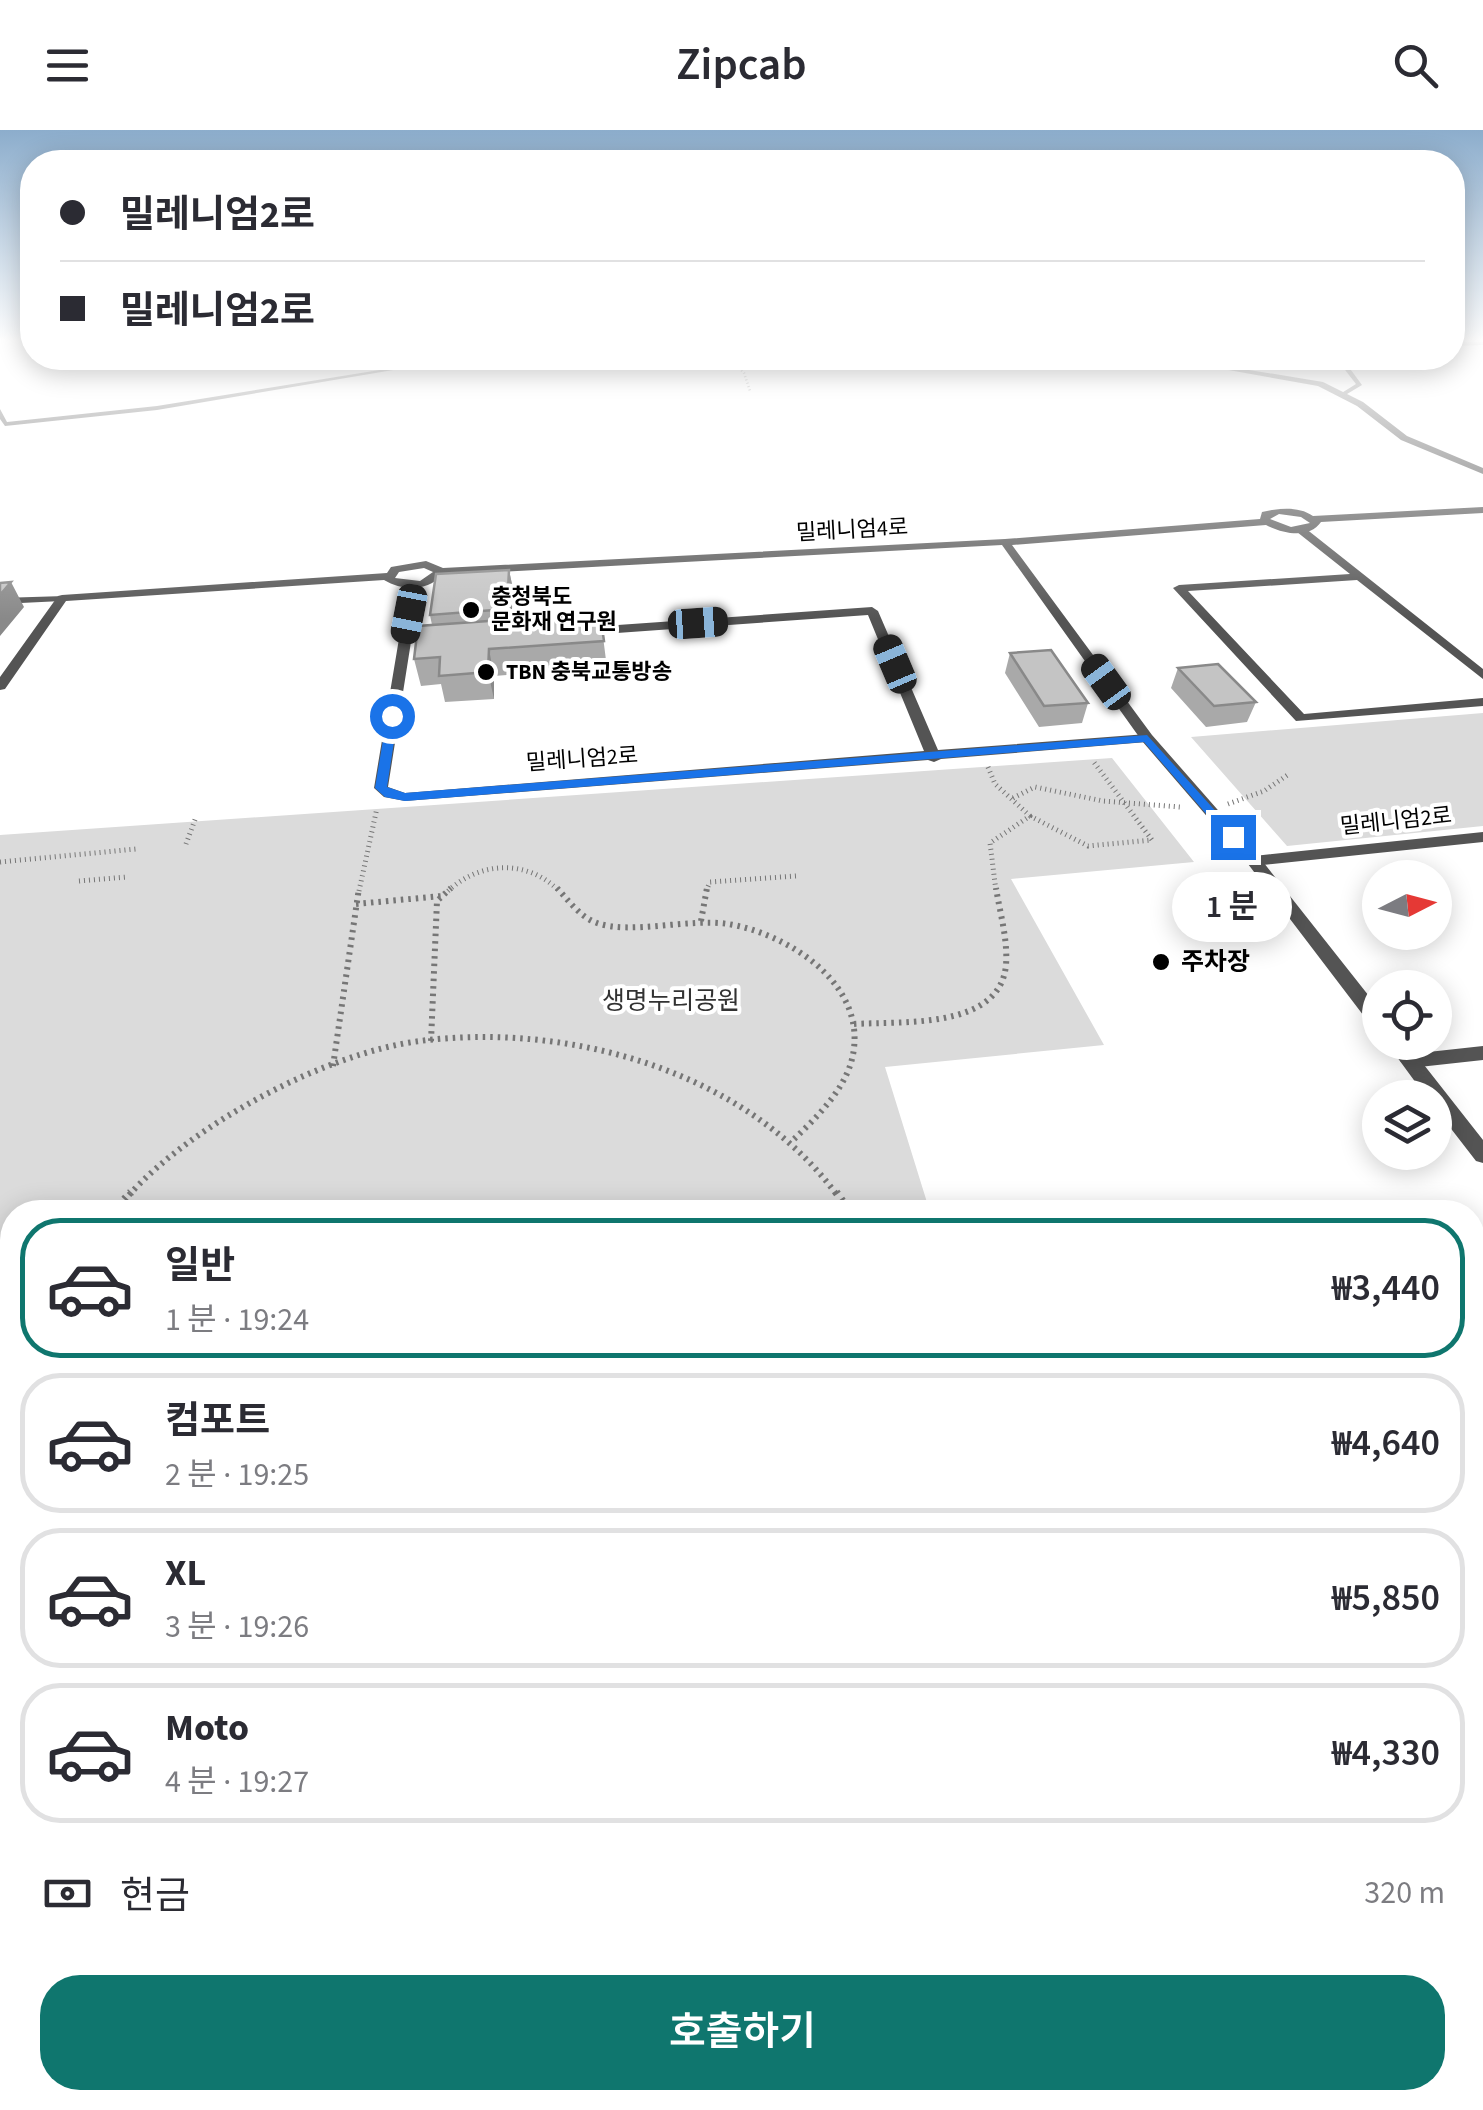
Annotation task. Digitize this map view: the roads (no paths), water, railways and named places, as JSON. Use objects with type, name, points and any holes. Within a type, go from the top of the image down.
[{"type":"street","points":[[1399,434],[1483,471]]},
{"type":"street","points":[[1301,530],[1316,526],[1313,519],[1483,510]]},
{"type":"street","name":"밀레니엄4로","points":[[389,576],[396,569],[418,564],[432,566],[439,572],[1005,542],[1267,522],[1266,514],[1278,511],[1313,519]]},
{"type":"street","points":[[1267,522],[1301,530],[1483,675]]},
{"type":"street","points":[[1005,542],[1147,738],[1254,862],[1362,1000]]},
{"type":"street","points":[[0,686],[62,598],[389,576],[393,582],[414,585],[430,581],[439,572]]},
{"type":"street","points":[[1358,577],[1179,588],[1301,718],[1483,702]]},
{"type":"street","points":[[414,585],[403,644],[422,643]]},
{"type":"street","points":[[553,634],[872,611],[934,758]]},
{"type":"street","name":"밀레니엄2로","points":[[403,644],[381,788],[405,797],[934,758],[1147,738]]},
{"type":"street","name":"밀레니엄2로","points":[[1254,862],[1483,837]]},
{"type":"street","points":[[1410,1061],[1483,1053]]},
{"type":"street","points":[[1410,1061],[1483,1155]]},
{"type":"lane","points":[[0,601],[62,598]]},
{"type":"place","name":"충청북도 문화재 연구원","points":[[471,610]]},
{"type":"place","name":"TBN 충북교통방송","points":[[486,672]]},
{"type":"place","name":"주차장","points":[[1161,962]]},
{"type":"park label","name":"생명누리공원","points":[[671,1001]]}]
